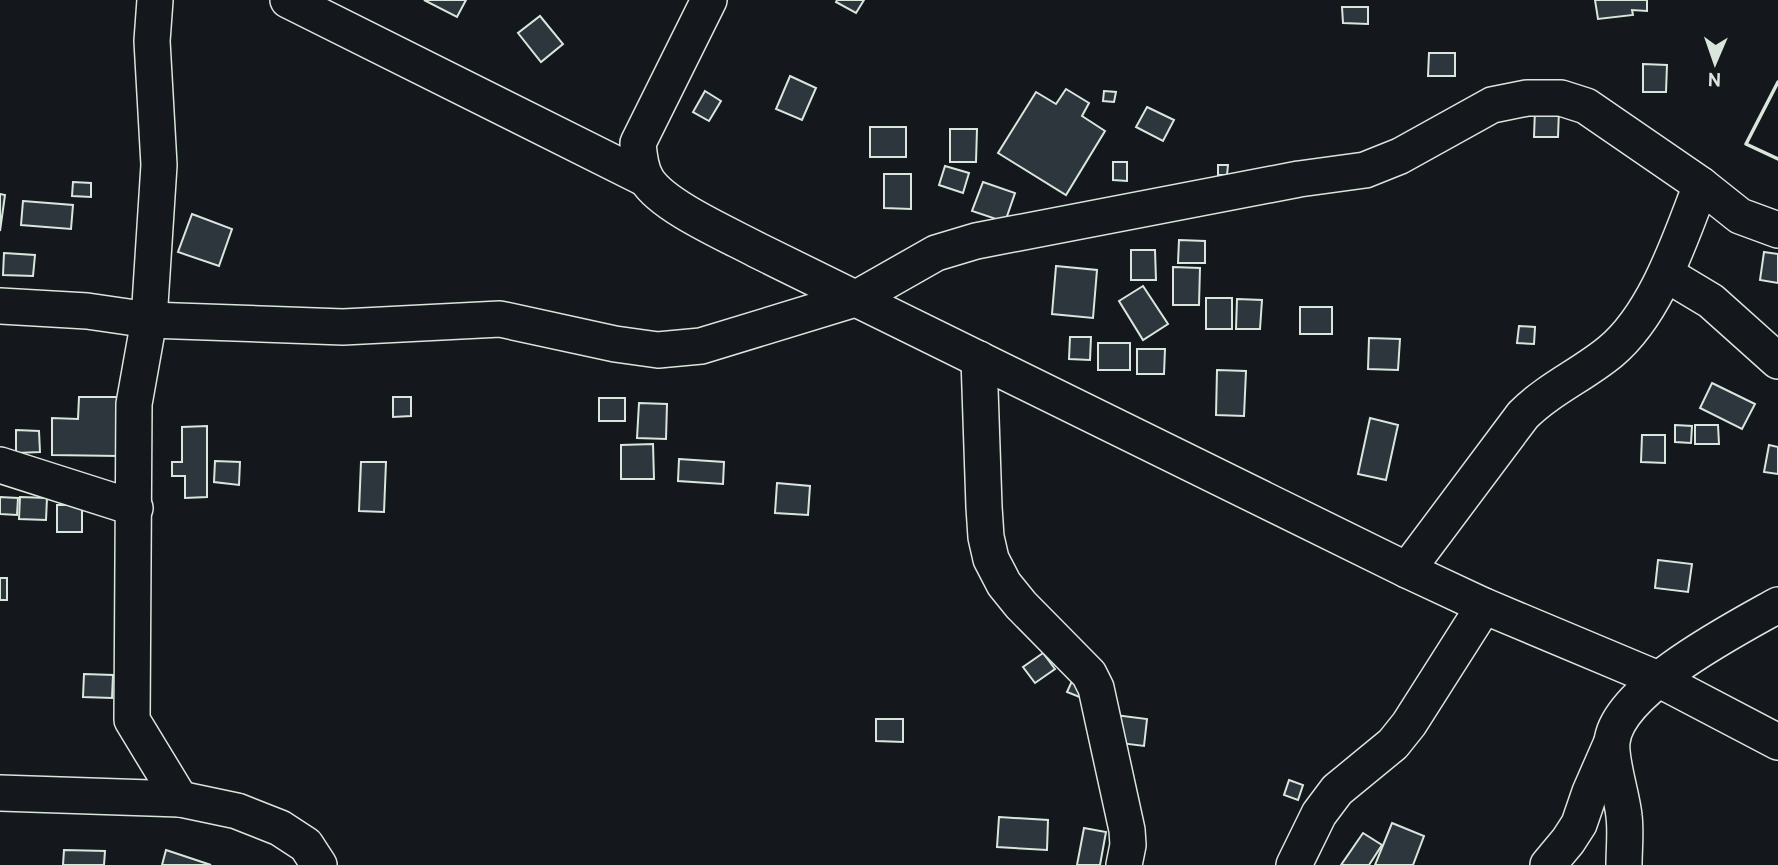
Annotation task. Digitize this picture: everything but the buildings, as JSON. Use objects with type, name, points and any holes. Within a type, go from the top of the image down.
[{"type":"street","points":[[155,0],[152,41],[159,165],[149,320],[134,404],[131,720],[180,799]]},
{"type":"street","points":[[288,0],[646,178]]},
{"type":"street","points":[[709,0],[638,143],[639,159],[646,178],[661,197],[757,250],[1407,570],[1484,606],[1658,679],[1778,742]]},
{"type":"street","points":[[0,306],[87,311],[149,320],[343,327],[500,319],[615,344],[658,350],[701,346],[855,299],[936,253],[976,241],[1299,179],[1365,170],[1400,156],[1492,105],[1527,98],[1561,98],[1586,106],[1701,185],[1740,216],[1778,230]]},
{"type":"street","points":[[1407,570],[1535,402],[1608,354],[1627,337],[1666,274],[1701,185]]},
{"type":"street","points":[[1666,274],[1711,301],[1778,362]]},
{"type":"street","points":[[979,359],[984,507],[991,559],[1004,584],[1089,674],[1096,688],[1127,830],[1128,845],[1124,865]]},
{"type":"street","points":[[0,465],[135,508]]},
{"type":"street","points":[[1548,865],[1579,824],[1615,729],[1636,698],[1658,679],[1736,628],[1778,605]]},
{"type":"street","points":[[1294,865],[1319,814],[1337,790],[1393,744],[1409,724],[1484,606]]},
{"type":"street","points":[[1611,744],[1625,818],[1624,865]]},
{"type":"street","points":[[0,793],[180,799],[237,811],[280,828],[306,845],[318,865]]},
{"type":"wall","points":[[1778,82],[1746,144],[1778,159]]}]
